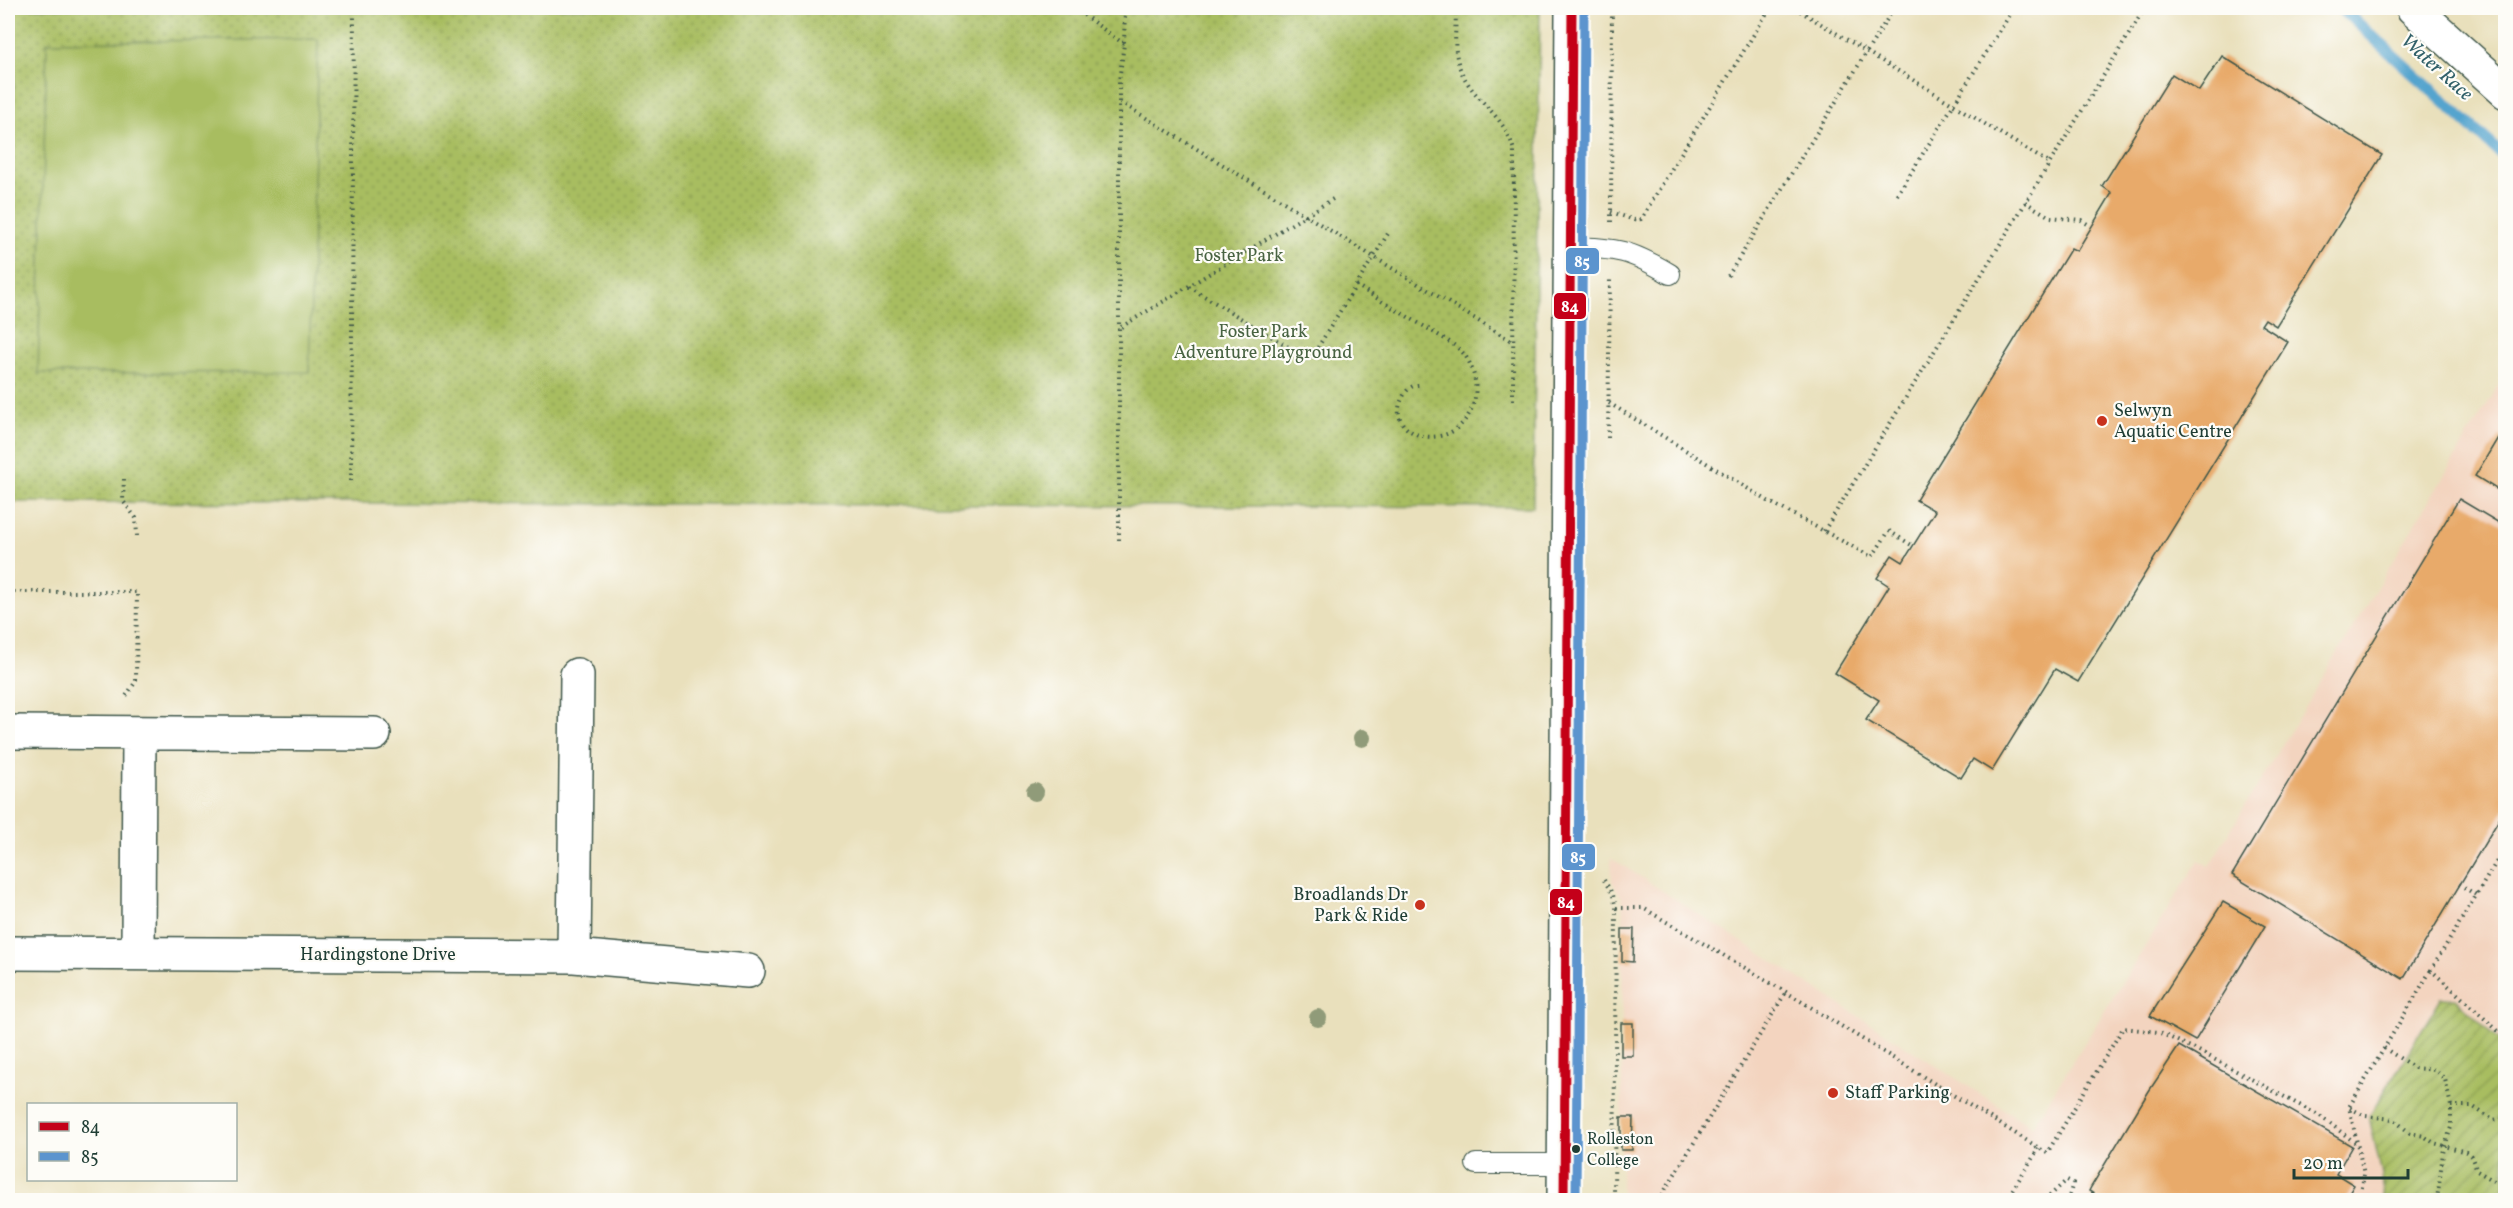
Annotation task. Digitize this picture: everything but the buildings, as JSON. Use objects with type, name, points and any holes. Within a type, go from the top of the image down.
[{"type":"street","points":[[1564,1200],[1572,8]]},
{"type":"street","points":[[2413,8],[2505,92]]},
{"type":"street","points":[[574,956],[577,675]]},
{"type":"street","points":[[8,732],[374,734]]},
{"type":"street","points":[[138,953],[139,733]]},
{"type":"street","name":"Hardingstone Drive","points":[[8,953],[574,956],[748,971]]},
{"type":"lane","points":[[1570,248],[1611,248],[1642,257],[1670,274]]},
{"type":"lane","points":[[1476,1164],[1564,1164]]},
{"type":"path","points":[[351,482],[354,8]]},
{"type":"path","points":[[1074,8],[1124,44]]},
{"type":"path","points":[[1119,540],[1119,81],[1124,44],[1125,8]]},
{"type":"path","points":[[1456,8],[1457,60],[1462,74],[1505,125],[1514,151],[1513,400]]},
{"type":"path","points":[[1608,439],[1612,8]]},
{"type":"path","points":[[1611,212],[1634,220],[1641,219],[1770,8]]},
{"type":"path","points":[[1796,8],[2049,163]]},
{"type":"path","points":[[1728,276],[1894,8]]},
{"type":"path","points":[[1824,531],[2145,8]]},
{"type":"path","points":[[1897,195],[2009,16]]},
{"type":"path","points":[[1120,102],[1513,342]]},
{"type":"path","points":[[1120,328],[1333,199]]},
{"type":"path","points":[[2025,202],[2050,217],[2081,220],[2091,226]]},
{"type":"path","points":[[1189,287],[1310,360],[1389,232]]},
{"type":"path","points":[[1356,285],[1448,341],[1465,356],[1474,376],[1475,399],[1461,426],[1453,432],[1432,438],[1423,438],[1407,429],[1402,421],[1399,404],[1408,389],[1416,384],[1422,385]]},
{"type":"path","points":[[1601,403],[1609,403],[1768,501],[1872,557],[1888,531],[1913,546]]},
{"type":"path","points":[[124,479],[123,501],[136,518],[136,536]]},
{"type":"path","points":[[8,592],[137,592],[136,681],[122,706]]},
{"type":"path","points":[[2360,1200],[2364,1174],[2349,1107],[2505,846]]},
{"type":"path","points":[[1603,872],[1604,880],[1615,898],[1616,908],[1614,1200]]},
{"type":"path","points":[[2459,884],[2476,895]]},
{"type":"path","points":[[1616,908],[1642,908],[1786,992],[2047,1153],[2123,1028],[2158,1032],[2197,1050],[2320,1116],[2357,1144]]},
{"type":"path","points":[[2431,970],[2505,1038]]},
{"type":"path","points":[[1659,1200],[1786,992]]},
{"type":"path","points":[[2384,1048],[2415,1068],[2435,1070],[2441,1073],[2448,1087],[2451,1127],[2445,1145],[2437,1200]]},
{"type":"path","points":[[2451,1106],[2472,1106],[2493,1120],[2505,1118]]},
{"type":"path","points":[[2349,1107],[2364,1116],[2393,1119],[2410,1133],[2424,1136],[2434,1143],[2460,1149],[2471,1156],[2478,1171],[2501,1185],[2505,1200]]},
{"type":"path","points":[[2006,1200],[2038,1148]]},
{"type":"path","points":[[2045,1200],[2067,1180],[2073,1183],[2068,1200]]},
{"type":"shaded area","name":"Rolleston College","points":[[2505,375],[2505,1200],[1621,1200],[1623,919],[1622,898],[1612,881],[1611,858],[2032,1127],[2199,860],[2209,866]]},
{"type":"green space","name":"Foster Park","points":[[8,8],[1540,8],[1533,507],[8,502]]},
{"type":"green space","points":[[318,39],[309,372],[38,373],[47,42]]},
{"type":"green space","points":[[8,42],[15,42],[8,235]]},
{"type":"green space","points":[[2441,998],[2455,998],[2505,1046],[2505,1200],[2384,1200],[2382,1175],[2369,1117]]},
{"type":"waterway","name":"Water Race","points":[[2341,8],[2506,158]]},
{"type":"transit line","name":"84","points":[[1564,1200],[1572,8]]},
{"type":"transit line","name":"85","points":[[1576,1200],[1584,8]]},
{"type":"place","name":"Selwyn Aquatic Centre","points":[[2102,421]]},
{"type":"place","name":"Broadlands Dr Park & Ride","points":[[1420,905]]},
{"type":"place","name":"Staff Parking","points":[[1833,1093]]},
{"type":"place","name":"Rolleston College","points":[[1576,1149]]},
{"type":"park label","name":"Foster Park Adventure Playground","points":[[1263,342]]}]
